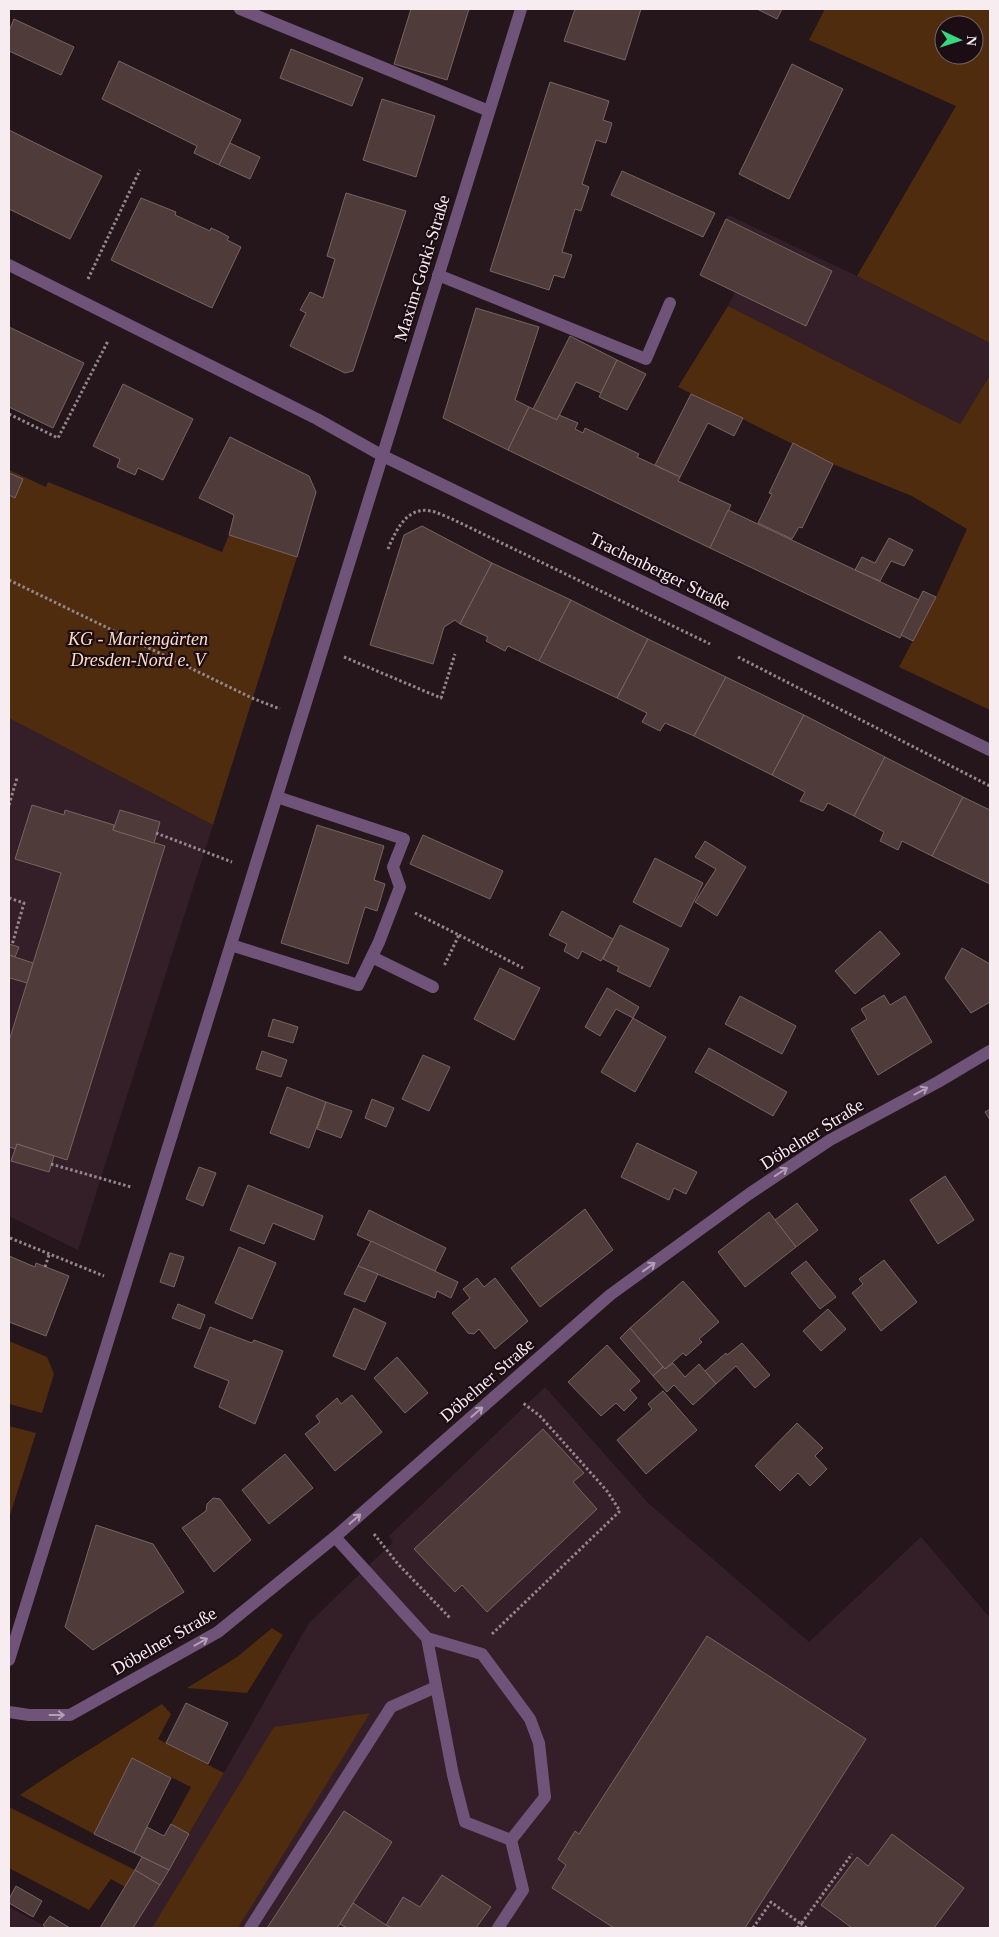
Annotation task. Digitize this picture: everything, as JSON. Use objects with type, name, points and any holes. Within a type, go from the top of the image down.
[{"type":"street","points":[[240,9],[490,112]]},
{"type":"street","name":"Maxim-Gorki-Straße","points":[[9,1660],[521,9]]},
{"type":"street","name":"Trachenberger Straße","points":[[9,265],[317,419],[383,456],[990,750]]},
{"type":"street","points":[[438,275],[646,359],[670,303]]},
{"type":"street","points":[[231,945],[358,985],[372,957],[400,888],[393,867],[404,839],[276,797]]},
{"type":"street","points":[[372,957],[433,987]]},
{"type":"street","name":"Döbelner Straße","points":[[9,1712],[29,1715],[70,1715],[218,1632],[360,1516],[610,1295],[749,1194],[830,1140],[938,1082],[990,1051]]},
{"type":"street","points":[[335,1537],[427,1638],[482,1654],[530,1719],[539,1743],[544,1797],[511,1840]]},
{"type":"street","points":[[427,1638],[453,1775],[465,1822],[511,1840]]},
{"type":"street","points":[[250,1928],[391,1707],[436,1687]]},
{"type":"street","points":[[498,1928],[523,1890],[511,1840]]},
{"type":"path","points":[[95,263],[140,170]]},
{"type":"path","points":[[9,414],[58,438],[99,356]]},
{"type":"path","points":[[388,548],[396,528],[413,512],[430,510],[715,646]]},
{"type":"path","points":[[9,580],[252,698],[301,718]]},
{"type":"path","points":[[323,648],[440,698],[456,654]]},
{"type":"path","points":[[732,654],[990,786]]},
{"type":"path","points":[[9,805],[17,778]]},
{"type":"path","points":[[156,833],[254,870]]},
{"type":"path","points":[[9,898],[24,903],[12,945]]},
{"type":"path","points":[[394,903],[523,968]]},
{"type":"path","points":[[433,987],[459,935]]},
{"type":"path","points":[[51,1164],[110,1181]]},
{"type":"path","points":[[10,1238],[126,1284]]},
{"type":"path","points":[[45,1267],[49,1255]]},
{"type":"path","points":[[488,1638],[620,1511],[607,1491],[540,1416]]},
{"type":"path","points":[[360,1516],[398,1564],[449,1617],[457,1621]]},
{"type":"path","points":[[797,1928],[852,1854]]},
{"type":"path","points":[[753,1928],[770,1902],[807,1928]]},
{"type":"shaded area","points":[[728,215],[857,276],[990,343],[990,375],[960,424],[728,306],[735,292],[700,275]]},
{"type":"shaded area","points":[[9,718],[213,825],[78,1250],[9,1216]]},
{"type":"shaded area","points":[[545,1387],[648,1503],[809,1642],[921,1537],[990,1618],[990,1928],[133,1928],[169,1870],[309,1623],[393,1542],[389,1536]]},
{"type":"shaded area","points":[[9,1907],[43,1925],[47,1928],[9,1928]]},
{"type":"green space","points":[[825,9],[990,9],[990,343],[857,276],[956,106],[809,40]]},
{"type":"green space","points":[[728,306],[960,424],[990,375],[990,710],[899,667],[936,597],[967,529],[912,496],[833,464],[678,387]]},
{"type":"green space","name":"KG - Mariengärten Dresden-Nord e. V","points":[[9,470],[46,487],[48,482],[222,552],[229,535],[297,557],[213,825],[9,718]]},
{"type":"green space","points":[[9,1341],[47,1357],[54,1374],[42,1413],[9,1404]]},
{"type":"green space","points":[[9,1426],[36,1433],[10,1515],[9,1514]]},
{"type":"green space","points":[[272,1628],[283,1635],[247,1693],[187,1688],[237,1657]]},
{"type":"green space","points":[[162,1704],[171,1714],[158,1739],[224,1773],[189,1834],[171,1824],[191,1787],[132,1758],[94,1834],[20,1795],[73,1760]]},
{"type":"green space","points":[[370,1713],[238,1928],[152,1928],[274,1727]]},
{"type":"green space","points":[[9,1807],[135,1870],[125,1887],[111,1879],[89,1910],[9,1868]]},
{"type":"building","points":[[411,9],[469,9],[447,80],[394,64]]},
{"type":"building","points":[[575,9],[641,9],[625,60],[564,41]]},
{"type":"building","points":[[757,9],[782,9],[777,19]]},
{"type":"building","points":[[14,19],[74,47],[61,75],[9,51],[9,31]]},
{"type":"building","points":[[291,49],[363,78],[352,106],[280,78]]},
{"type":"building","points":[[119,61],[241,120],[219,165],[194,153],[197,146],[102,99]]},
{"type":"building","points":[[792,64],[843,89],[789,199],[739,174]]},
{"type":"building","points":[[550,82],[609,101],[603,120],[612,123],[606,143],[596,140],[582,184],[589,187],[581,211],[575,209],[562,252],[572,255],[564,278],[554,275],[549,290],[490,271]]},
{"type":"building","points":[[382,99],[435,116],[416,177],[363,160]]},
{"type":"building","points":[[9,130],[102,176],[70,239],[9,209]]},
{"type":"building","points":[[230,143],[260,157],[250,179],[219,165]]},
{"type":"building","points":[[622,171],[715,213],[703,237],[611,195]]},
{"type":"building","points":[[346,193],[406,211],[353,371],[345,373],[290,346],[306,313],[300,310],[310,292],[323,298],[335,259],[327,256]]},
{"type":"building","points":[[141,198],[176,212],[175,215],[210,231],[211,228],[220,232],[229,237],[227,240],[241,247],[212,308],[111,260]]},
{"type":"building","points":[[726,219],[832,271],[806,326],[700,275]]},
{"type":"building","points":[[476,308],[539,327],[515,400],[529,407],[508,450],[443,418]]},
{"type":"building","points":[[9,327],[84,363],[53,428],[9,407]]},
{"type":"building","points":[[570,336],[617,360],[601,393],[576,382],[557,420],[533,409]]},
{"type":"building","points":[[617,360],[646,374],[627,410],[599,397]]},
{"type":"building","points":[[123,384],[193,419],[163,480],[138,468],[135,475],[117,467],[120,459],[93,446]]},
{"type":"building","points":[[691,394],[743,418],[734,436],[708,423],[680,477],[655,465]]},
{"type":"building","points":[[529,407],[557,420],[559,415],[578,423],[575,429],[583,433],[585,428],[639,454],[637,457],[680,477],[678,481],[731,505],[710,548],[508,450]]},
{"type":"building","points":[[230,437],[309,476],[316,492],[297,557],[229,535],[234,515],[199,498]]},
{"type":"building","points":[[793,443],[833,464],[802,528],[799,527],[792,539],[758,523],[772,494],[769,493]]},
{"type":"building","points":[[9,473],[23,479],[15,498],[9,495]]},
{"type":"building","points":[[728,510],[919,600],[900,638],[710,548]]},
{"type":"building","points":[[422,526],[492,563],[460,624],[455,620],[444,627],[433,664],[370,645],[404,535]]},
{"type":"building","points":[[889,538],[913,550],[904,566],[891,561],[880,581],[855,570],[862,557],[875,563]]},
{"type":"building","points":[[492,563],[571,600],[539,661],[508,646],[505,651],[486,641],[488,637],[460,624]]},
{"type":"building","points":[[923,591],[936,597],[913,641],[901,635]]},
{"type":"building","points":[[571,600],[648,639],[617,698],[539,661]]},
{"type":"building","points":[[648,639],[726,677],[694,736],[665,723],[660,731],[642,722],[647,713],[617,698]]},
{"type":"building","points":[[726,677],[804,715],[772,775],[694,736]]},
{"type":"building","points":[[804,715],[885,757],[854,816],[828,803],[823,811],[800,801],[805,792],[772,775]]},
{"type":"building","points":[[885,757],[963,797],[932,856],[902,841],[898,850],[880,841],[884,832],[854,816]]},
{"type":"building","points":[[963,797],[990,810],[990,884],[932,856]]},
{"type":"building","points":[[32,805],[64,815],[65,810],[114,825],[113,830],[165,846],[67,1160],[17,1144],[16,1149],[9,1147],[9,1041],[61,873],[15,859]]},
{"type":"building","points":[[120,810],[160,822],[154,843],[113,830]]},
{"type":"building","points":[[317,825],[384,846],[374,880],[385,884],[377,911],[365,907],[348,964],[281,943]]},
{"type":"building","points":[[423,835],[503,871],[490,899],[410,864]]},
{"type":"building","points":[[705,841],[746,867],[717,916],[695,902],[716,869],[695,857]]},
{"type":"building","points":[[655,858],[703,883],[681,927],[633,902]]},
{"type":"building","points":[[562,911],[613,939],[601,961],[582,951],[578,959],[564,951],[567,944],[549,935]]},
{"type":"building","points":[[620,925],[669,949],[650,987],[617,971],[619,967],[603,959]]},
{"type":"building","points":[[880,931],[900,954],[855,994],[835,971]]},
{"type":"building","points":[[9,944],[19,947],[15,957],[9,955]]},
{"type":"building","points":[[962,948],[990,964],[990,1002],[971,1013],[945,978]]},
{"type":"building","points":[[9,955],[33,963],[27,983],[10,978],[9,980]]},
{"type":"building","points":[[500,968],[540,988],[514,1040],[474,1019]]},
{"type":"building","points":[[607,988],[639,1007],[633,1018],[616,1009],[600,1036],[585,1027]]},
{"type":"building","points":[[884,995],[890,1005],[905,996],[932,1042],[878,1075],[851,1029],[867,1019],[861,1009]]},
{"type":"building","points":[[740,996],[796,1026],[782,1054],[725,1024]]},
{"type":"building","points":[[633,1018],[666,1037],[635,1092],[601,1072]]},
{"type":"building","points":[[273,1019],[298,1027],[293,1043],[268,1036]]},
{"type":"building","points":[[709,1048],[787,1092],[773,1116],[695,1072]]},
{"type":"building","points":[[262,1051],[287,1060],[281,1077],[256,1069]]},
{"type":"building","points":[[423,1055],[450,1067],[429,1111],[402,1099]]},
{"type":"building","points":[[287,1087],[326,1102],[309,1148],[270,1133]]},
{"type":"building","points":[[372,1099],[394,1108],[386,1127],[365,1118]]},
{"type":"building","points":[[326,1102],[352,1111],[341,1138],[317,1129]]},
{"type":"building","points":[[990,1109],[990,1120],[985,1112]]},
{"type":"building","points":[[637,1143],[697,1172],[686,1194],[674,1188],[669,1200],[621,1177]]},
{"type":"building","points":[[17,1144],[54,1156],[49,1172],[11,1161]]},
{"type":"building","points":[[199,1167],[216,1173],[203,1206],[186,1199]]},
{"type":"building","points":[[945,1176],[974,1220],[938,1244],[910,1200]]},
{"type":"building","points":[[248,1185],[323,1216],[314,1240],[273,1223],[264,1244],[230,1230]]},
{"type":"building","points":[[797,1203],[818,1230],[796,1247],[775,1220]]},
{"type":"building","points":[[585,1209],[613,1250],[540,1307],[511,1268]]},
{"type":"building","points":[[369,1210],[446,1248],[435,1271],[357,1235]]},
{"type":"building","points":[[769,1212],[796,1247],[745,1287],[718,1252]]},
{"type":"building","points":[[371,1241],[458,1282],[451,1298],[437,1291],[435,1298],[358,1266]]},
{"type":"building","points":[[239,1247],[276,1263],[252,1319],[215,1303]]},
{"type":"building","points":[[170,1253],[184,1257],[174,1287],[160,1282]]},
{"type":"building","points":[[9,1256],[35,1267],[36,1263],[69,1276],[46,1336],[9,1322]]},
{"type":"building","points":[[884,1260],[917,1302],[881,1331],[852,1293],[863,1284],[859,1279]]},
{"type":"building","points":[[806,1261],[836,1297],[820,1309],[791,1273]]},
{"type":"building","points":[[358,1266],[378,1274],[365,1302],[344,1294]]},
{"type":"building","points":[[477,1278],[484,1287],[495,1278],[528,1321],[495,1349],[479,1329],[474,1334],[468,1333],[452,1313],[470,1298],[463,1289]]},
{"type":"building","points":[[683,1281],[719,1322],[699,1339],[702,1342],[686,1356],[683,1353],[665,1369],[630,1328]]},
{"type":"building","points":[[178,1304],[205,1315],[200,1329],[172,1318]]},
{"type":"building","points":[[354,1308],[386,1323],[365,1370],[333,1356]]},
{"type":"building","points":[[828,1309],[846,1329],[821,1351],[803,1331]]},
{"type":"building","points":[[210,1327],[252,1343],[254,1340],[283,1351],[255,1424],[219,1407],[229,1381],[194,1367]]},
{"type":"building","points":[[630,1328],[663,1367],[653,1376],[620,1338]]},
{"type":"building","points":[[742,1343],[770,1375],[755,1388],[736,1366],[716,1384],[705,1371],[726,1353],[727,1355]]},
{"type":"building","points":[[607,1345],[640,1381],[630,1390],[637,1398],[624,1411],[616,1403],[601,1416],[568,1382]]},
{"type":"building","points":[[397,1357],[428,1393],[405,1413],[374,1378]]},
{"type":"building","points":[[673,1363],[685,1377],[699,1364],[716,1384],[693,1405],[674,1385],[667,1392],[653,1376],[663,1367],[665,1369]]},
{"type":"building","points":[[663,1391],[697,1430],[646,1474],[617,1440],[652,1409],[648,1404]]},
{"type":"building","points":[[352,1395],[382,1432],[335,1471],[305,1434],[320,1422],[316,1416],[337,1398],[341,1404]]},
{"type":"building","points":[[797,1423],[823,1448],[815,1456],[827,1469],[810,1486],[798,1473],[780,1491],[755,1466]]},
{"type":"building","points":[[543,1429],[584,1473],[573,1482],[597,1509],[487,1612],[462,1585],[455,1592],[414,1549]]},
{"type":"building","points":[[285,1454],[313,1488],[269,1524],[242,1490]]},
{"type":"building","points":[[213,1498],[220,1499],[251,1540],[214,1572],[182,1528],[206,1511],[207,1504]]},
{"type":"building","points":[[96,1525],[153,1544],[184,1592],[93,1650],[65,1627]]},
{"type":"building","points":[[707,1636],[866,1739],[745,1928],[614,1928],[552,1888],[566,1865],[558,1859],[575,1831],[579,1834]]},
{"type":"building","points":[[186,1703],[228,1723],[208,1764],[166,1743]]},
{"type":"building","points":[[132,1758],[171,1778],[134,1853],[94,1834]]},
{"type":"building","points":[[344,1811],[392,1842],[337,1928],[267,1928]]},
{"type":"building","points":[[171,1824],[189,1834],[169,1870],[134,1853],[147,1827],[164,1836]]},
{"type":"building","points":[[892,1834],[964,1888],[934,1928],[852,1928],[821,1905],[857,1857],[868,1866]]},
{"type":"building","points":[[142,1857],[169,1870],[160,1885],[135,1870]]},
{"type":"building","points":[[135,1870],[160,1885],[133,1928],[100,1928]]},
{"type":"building","points":[[442,1875],[491,1907],[476,1928],[392,1928],[386,1925],[403,1897],[420,1907]]},
{"type":"building","points":[[16,1886],[42,1901],[33,1917],[9,1903],[9,1899]]},
{"type":"building","points":[[353,1903],[392,1928],[347,1928],[340,1924]]},
{"type":"building","points":[[50,1916],[70,1928],[47,1928],[43,1925]]}]
